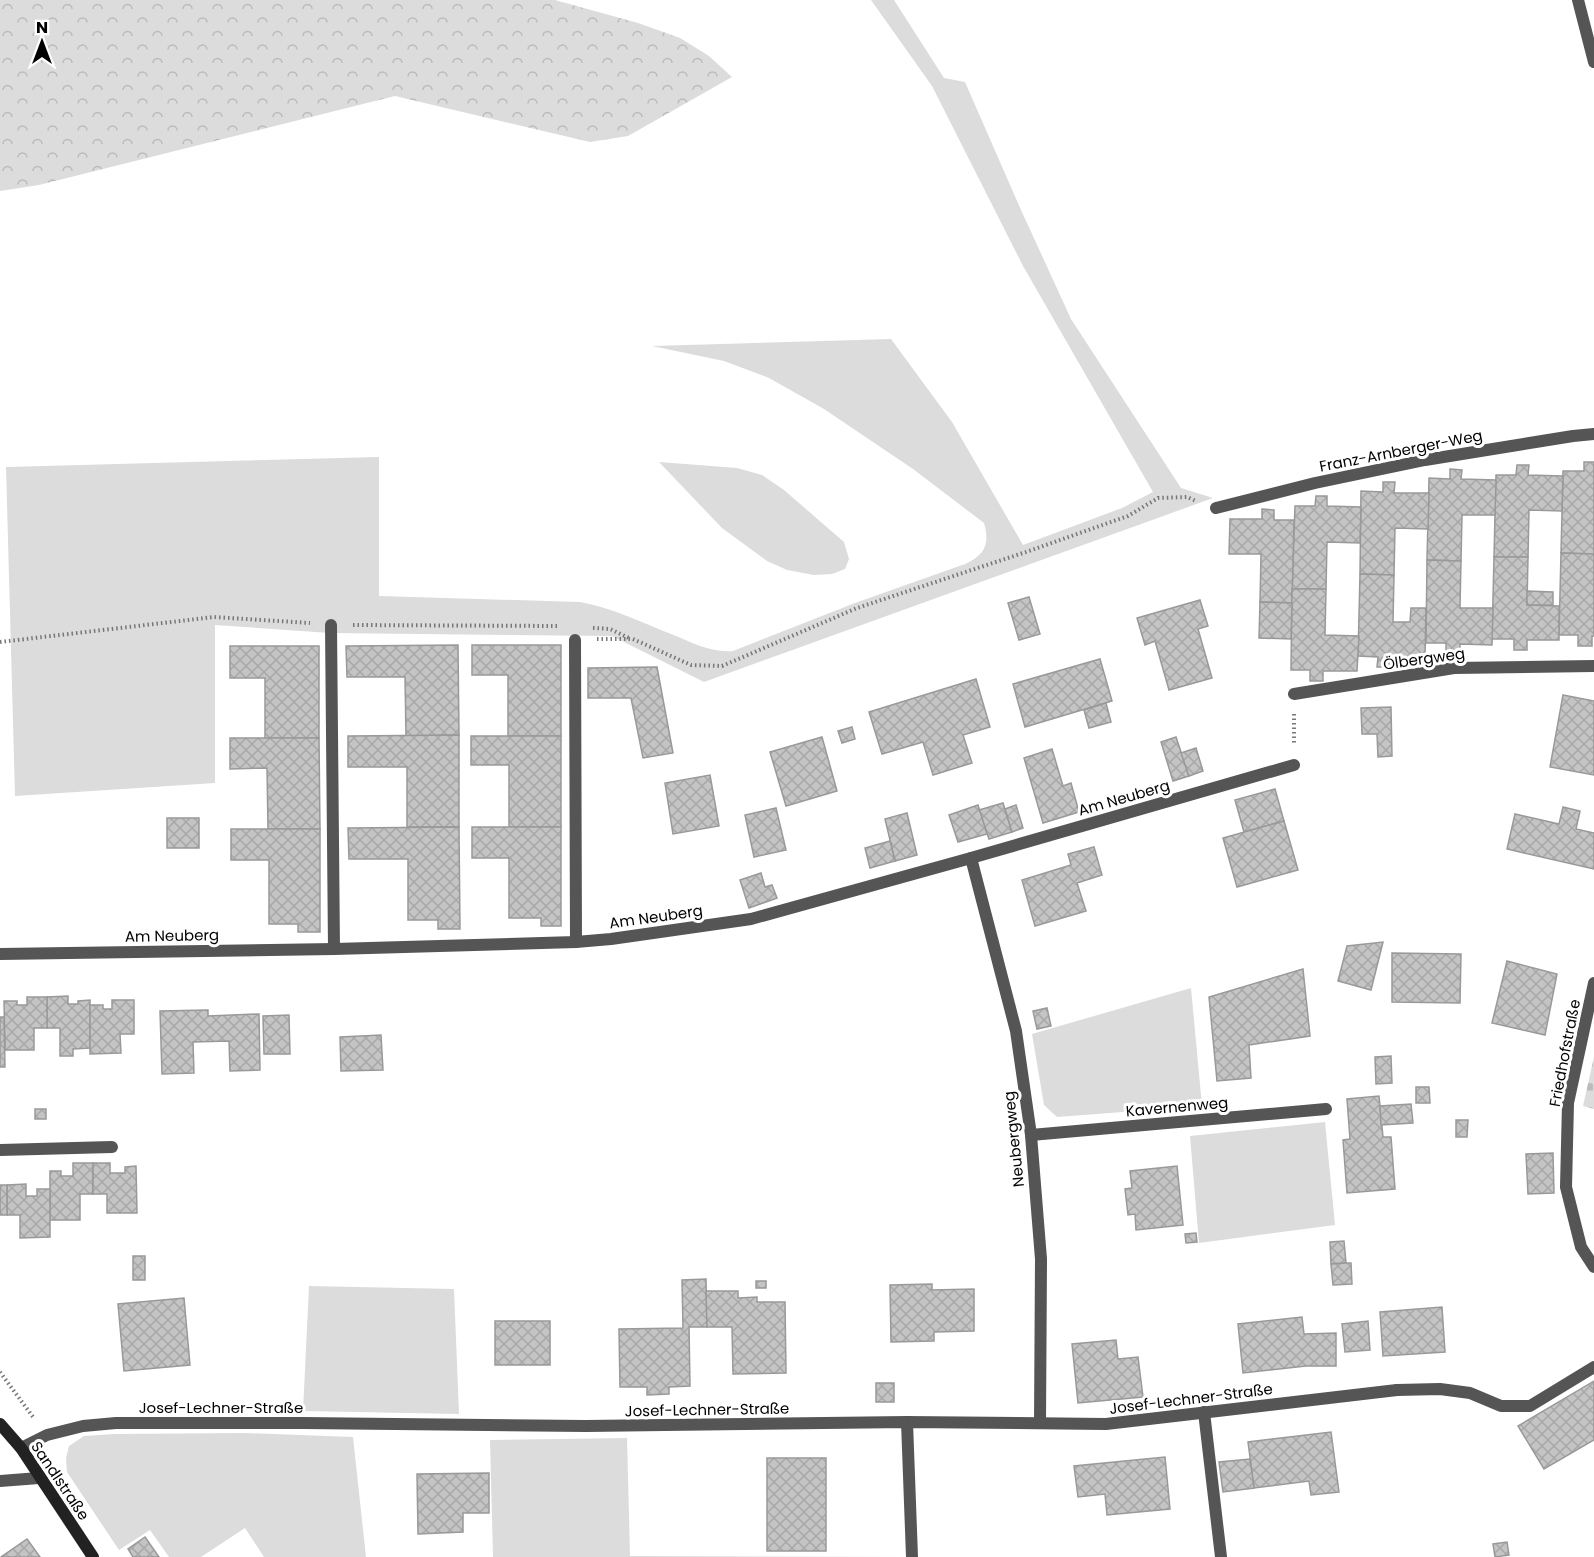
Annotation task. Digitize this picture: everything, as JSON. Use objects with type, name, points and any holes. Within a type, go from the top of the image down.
[{"type":"street","points":[[1578,0],[1594,62]]},
{"type":"street","name":"Franz-Arnberger-Weg","points":[[1216,508],[1315,483],[1425,460],[1594,434]]},
{"type":"street","points":[[331,625],[334,948]]},
{"type":"street","points":[[575,640],[576,942]]},
{"type":"street","name":"Ölbergweg","points":[[1294,694],[1454,668],[1594,666]]},
{"type":"street","name":"Am Neuberg","points":[[0,954],[576,942],[751,919],[1294,765]]},
{"type":"street","name":"Neubergweg","points":[[970,858],[1016,1030],[1031,1135],[1041,1259],[1040,1423]]},
{"type":"street","name":"Friedhofstraße","points":[[1594,983],[1568,1103],[1566,1187],[1581,1247],[1594,1267]]},
{"type":"street","name":"Kavernenweg","points":[[1031,1135],[1326,1109]]},
{"type":"street","points":[[0,1150],[112,1147]]},
{"type":"street","name":"Josef-Lechner-Straße","points":[[21,1448],[47,1435],[82,1426],[116,1423],[586,1426],[907,1422],[1106,1424],[1397,1390],[1440,1389],[1470,1393],[1501,1406],[1530,1406],[1594,1367]]},
{"type":"street","points":[[1204,1412],[1221,1557]]},
{"type":"street","points":[[907,1422],[912,1557]]},
{"type":"street","name":"Sandlstraße","points":[[0,1424],[21,1448],[93,1557]]},
{"type":"street","points":[[0,1481],[39,1478]]},
{"type":"path","points":[[611,639],[633,639],[691,665],[722,666],[857,609],[1128,516],[1158,498],[1187,497],[1216,508]]},
{"type":"path","points":[[1294,694],[1294,765]]},
{"type":"path","points":[[0,1372],[47,1435]]},
{"type":"green space","points":[[0,0],[555,0],[638,23],[680,38],[709,56],[732,77],[628,136],[590,142],[395,96],[39,185],[0,191]]},
{"type":"green space","points":[[871,0],[894,0],[944,78],[965,82],[1071,319],[1181,488],[1213,498],[704,682],[612,636],[330,633],[215,625],[215,783],[15,796],[6,467],[379,457],[379,596],[580,602],[615,612],[701,646],[725,651],[733,651],[855,603],[972,561],[984,548],[986,530],[984,523],[913,469],[824,409],[769,378],[724,361],[652,346],[891,339],[952,422],[1023,545],[1122,508],[1153,492],[1023,266],[932,86]]},
{"type":"green space","points":[[659,462],[737,468],[762,475],[784,490],[844,542],[849,559],[845,569],[832,574],[814,575],[787,570],[767,561],[722,528]]},
{"type":"green space","points":[[1191,988],[1202,1106],[1057,1117],[1044,1105],[1032,1034]]},
{"type":"green space","points":[[1594,1057],[1594,1109],[1583,1106]]},
{"type":"green space","points":[[1325,1122],[1335,1225],[1199,1243],[1190,1136]]},
{"type":"green space","points":[[309,1286],[454,1289],[459,1414],[303,1411]]},
{"type":"green space","points":[[245,1433],[353,1437],[366,1557],[264,1557],[245,1528],[201,1557],[169,1557],[150,1530],[119,1550],[67,1472],[66,1458],[69,1446],[84,1436]]},
{"type":"green space","points":[[627,1438],[630,1556],[903,1557],[493,1557],[490,1440]]},
{"type":"building","points":[[1584,462],[1594,462],[1594,554],[1561,553],[1563,471],[1584,471]]},
{"type":"building","points":[[1517,465],[1529,465],[1528,475],[1563,476],[1562,511],[1529,510],[1528,557],[1494,557],[1496,475],[1516,475]]},
{"type":"building","points":[[1450,469],[1462,470],[1461,479],[1496,480],[1495,515],[1462,515],[1461,561],[1427,560],[1429,478],[1450,479]]},
{"type":"building","points":[[1383,482],[1395,482],[1394,493],[1429,493],[1428,529],[1395,528],[1394,575],[1360,574],[1361,491],[1383,492]]},
{"type":"building","points":[[1316,496],[1327,496],[1327,506],[1361,507],[1360,543],[1327,542],[1326,589],[1292,589],[1295,506],[1315,506]]},
{"type":"building","points":[[1262,509],[1274,510],[1274,520],[1294,520],[1292,603],[1260,602],[1261,554],[1229,554],[1230,519],[1262,519]]},
{"type":"building","points":[[1561,553],[1594,554],[1592,646],[1578,646],[1578,635],[1559,635]]},
{"type":"building","points":[[1494,557],[1528,557],[1527,605],[1559,606],[1559,640],[1527,640],[1527,650],[1514,650],[1514,639],[1492,639]]},
{"type":"building","points":[[1427,560],[1461,561],[1460,608],[1493,608],[1492,645],[1460,644],[1460,654],[1446,654],[1446,643],[1426,643]]},
{"type":"building","points":[[1360,574],[1394,575],[1393,622],[1410,622],[1411,608],[1426,608],[1425,658],[1391,657],[1390,667],[1377,667],[1378,657],[1358,656]]},
{"type":"building","points":[[1292,589],[1326,589],[1325,635],[1359,636],[1357,671],[1323,671],[1323,681],[1310,681],[1310,670],[1291,670]]},
{"type":"building","points":[[1527,591],[1553,592],[1553,605],[1527,605]]},
{"type":"building","points":[[1029,597],[1040,634],[1019,640],[1008,603]]},
{"type":"building","points":[[1200,600],[1208,626],[1198,629],[1212,678],[1169,690],[1155,641],[1145,645],[1137,618]]},
{"type":"building","points":[[1260,602],[1292,603],[1291,639],[1259,638]]},
{"type":"building","points":[[458,645],[459,735],[406,736],[405,677],[347,677],[346,646]]},
{"type":"building","points":[[472,645],[561,645],[561,736],[508,736],[508,675],[472,675]]},
{"type":"building","points":[[230,646],[319,646],[319,738],[265,738],[265,678],[230,678]]},
{"type":"building","points":[[1100,659],[1112,701],[1025,727],[1013,684]]},
{"type":"building","points":[[657,667],[673,753],[643,758],[631,698],[588,698],[588,668]]},
{"type":"building","points":[[976,679],[990,727],[963,735],[972,763],[933,775],[923,742],[882,754],[869,712]]},
{"type":"building","points":[[1563,695],[1594,701],[1594,775],[1550,767]]},
{"type":"building","points":[[1106,703],[1111,722],[1089,728],[1084,710]]},
{"type":"building","points":[[1391,707],[1392,756],[1378,757],[1377,734],[1362,734],[1361,708]]},
{"type":"building","points":[[852,727],[855,739],[842,743],[838,731]]},
{"type":"building","points":[[459,735],[459,827],[407,827],[407,767],[348,767],[348,736]]},
{"type":"building","points":[[471,736],[561,736],[561,827],[509,827],[509,765],[471,765]]},
{"type":"building","points":[[822,737],[837,791],[786,806],[770,752]]},
{"type":"building","points":[[1176,737],[1189,776],[1173,781],[1161,742]]},
{"type":"building","points":[[230,738],[319,738],[320,829],[268,829],[267,768],[230,769]]},
{"type":"building","points":[[1196,748],[1203,771],[1189,776],[1181,753]]},
{"type":"building","points":[[1052,749],[1063,786],[1071,783],[1079,812],[1043,823],[1024,758]]},
{"type":"building","points":[[710,775],[719,826],[673,834],[665,783]]},
{"type":"building","points":[[1275,789],[1284,821],[1244,832],[1235,800]]},
{"type":"building","points":[[1003,803],[1012,832],[989,839],[979,810]]},
{"type":"building","points":[[978,805],[987,834],[958,842],[949,815]]},
{"type":"building","points":[[1016,805],[1023,828],[1012,832],[1005,809]]},
{"type":"building","points":[[1563,807],[1580,811],[1576,829],[1594,833],[1594,869],[1507,849],[1515,814],[1559,824]]},
{"type":"building","points":[[776,808],[786,850],[754,857],[745,815]]},
{"type":"building","points":[[907,813],[917,855],[895,861],[885,819]]},
{"type":"building","points":[[167,818],[199,818],[199,848],[167,848]]},
{"type":"building","points":[[1284,821],[1298,870],[1237,887],[1223,838]]},
{"type":"building","points":[[459,827],[460,929],[438,929],[438,920],[408,920],[408,859],[349,859],[348,828]]},
{"type":"building","points":[[472,827],[561,827],[561,926],[541,926],[541,918],[509,918],[509,858],[472,858]]},
{"type":"building","points":[[231,829],[320,829],[320,932],[298,932],[298,924],[269,924],[269,860],[231,860]]},
{"type":"building","points":[[890,841],[895,861],[870,868],[865,848]]},
{"type":"building","points":[[1094,847],[1102,875],[1077,883],[1086,911],[1035,926],[1022,880],[1071,865],[1068,854]]},
{"type":"building","points":[[761,873],[765,887],[772,885],[777,898],[749,908],[740,880]]},
{"type":"building","points":[[1383,942],[1371,990],[1338,981],[1347,946]]},
{"type":"building","points":[[1392,953],[1461,954],[1460,1003],[1392,1002]]},
{"type":"building","points":[[1507,961],[1557,974],[1545,1035],[1492,1023]]},
{"type":"building","points":[[1303,969],[1310,1036],[1249,1045],[1251,1078],[1217,1081],[1209,997]]},
{"type":"building","points":[[68,996],[68,1004],[90,1000],[90,1048],[73,1049],[73,1056],[60,1056],[60,1028],[47,1028],[47,997]]},
{"type":"building","points":[[27,997],[47,997],[47,1028],[34,1028],[34,1050],[5,1050],[4,1001],[17,1001],[17,1005],[27,1005]]},
{"type":"building","points":[[112,1000],[134,1000],[134,1034],[120,1034],[121,1053],[90,1054],[90,1005],[103,1005],[103,1009],[112,1009]]},
{"type":"building","points":[[1047,1008],[1051,1026],[1037,1029],[1033,1011]]},
{"type":"building","points":[[208,1010],[208,1016],[259,1014],[260,1070],[230,1071],[229,1041],[193,1042],[194,1073],[162,1074],[160,1011]]},
{"type":"building","points":[[289,1015],[290,1054],[264,1054],[263,1016]]},
{"type":"building","points":[[0,1017],[4,1017],[5,1067],[0,1067]]},
{"type":"building","points":[[381,1035],[383,1070],[341,1071],[340,1037]]},
{"type":"building","points":[[1391,1056],[1392,1083],[1376,1084],[1375,1057]]},
{"type":"building","points":[[1416,1087],[1429,1087],[1430,1103],[1416,1103]]},
{"type":"building","points":[[1379,1096],[1383,1137],[1391,1137],[1395,1189],[1347,1193],[1343,1140],[1350,1139],[1347,1099]]},
{"type":"building","points":[[1411,1104],[1413,1123],[1381,1125],[1380,1106]]},
{"type":"building","points":[[35,1109],[46,1109],[46,1119],[35,1119]]},
{"type":"building","points":[[1456,1120],[1468,1120],[1467,1137],[1456,1137]]},
{"type":"building","points":[[1553,1153],[1554,1193],[1528,1194],[1526,1154]]},
{"type":"building","points":[[73,1163],[93,1163],[93,1194],[80,1194],[80,1220],[50,1220],[50,1171],[61,1171],[61,1176],[73,1176]]},
{"type":"building","points":[[93,1163],[110,1163],[110,1173],[125,1173],[125,1167],[136,1166],[137,1213],[107,1213],[107,1194],[93,1194]]},
{"type":"building","points":[[1177,1166],[1183,1225],[1136,1230],[1135,1214],[1128,1215],[1125,1189],[1132,1188],[1130,1171]]},
{"type":"building","points":[[26,1184],[26,1196],[37,1196],[37,1189],[50,1189],[50,1237],[20,1238],[20,1215],[7,1215],[7,1185]]},
{"type":"building","points":[[0,1185],[7,1185],[7,1215],[0,1215]]},
{"type":"building","points":[[1196,1233],[1197,1242],[1186,1243],[1185,1234]]},
{"type":"building","points":[[1344,1241],[1346,1263],[1331,1264],[1330,1242]]},
{"type":"building","points":[[133,1256],[145,1256],[145,1280],[133,1280]]},
{"type":"building","points":[[1351,1263],[1352,1284],[1333,1285],[1331,1264]]},
{"type":"building","points":[[706,1279],[707,1327],[689,1327],[690,1386],[669,1387],[669,1394],[647,1395],[647,1387],[620,1387],[619,1329],[683,1328],[682,1280]]},
{"type":"building","points":[[756,1281],[766,1281],[766,1288],[756,1288]]},
{"type":"building","points":[[932,1284],[932,1290],[974,1289],[974,1331],[934,1332],[934,1341],[891,1342],[890,1285]]},
{"type":"building","points":[[706,1291],[738,1291],[738,1298],[757,1297],[757,1302],[785,1302],[786,1373],[733,1374],[732,1327],[707,1327]]},
{"type":"building","points":[[184,1298],[190,1365],[124,1371],[118,1304]]},
{"type":"building","points":[[1442,1307],[1445,1352],[1383,1356],[1380,1312]]},
{"type":"building","points":[[1302,1317],[1304,1334],[1336,1333],[1336,1366],[1306,1366],[1243,1373],[1238,1324]]},
{"type":"building","points":[[495,1321],[550,1321],[550,1365],[495,1365]]},
{"type":"building","points":[[1368,1321],[1370,1350],[1345,1352],[1342,1324]]},
{"type":"building","points":[[1116,1340],[1118,1359],[1138,1357],[1143,1397],[1078,1403],[1072,1344]]},
{"type":"building","points":[[1594,1381],[1594,1440],[1544,1469],[1518,1426]]},
{"type":"building","points":[[876,1383],[894,1383],[894,1402],[876,1402]]},
{"type":"building","points":[[1331,1432],[1339,1492],[1311,1495],[1309,1481],[1254,1488],[1248,1442]]},
{"type":"building","points":[[1165,1457],[1170,1509],[1107,1515],[1105,1494],[1078,1497],[1074,1466]]},
{"type":"building","points":[[767,1458],[826,1458],[826,1551],[767,1551]]},
{"type":"building","points":[[1250,1459],[1254,1488],[1223,1492],[1219,1462]]},
{"type":"building","points":[[489,1473],[489,1513],[463,1513],[463,1532],[418,1534],[417,1474]]},
{"type":"building","points":[[145,1537],[159,1557],[133,1557],[128,1549]]},
{"type":"building","points":[[27,1539],[40,1557],[1,1557]]},
{"type":"building","points":[[1507,1542],[1509,1555],[1495,1557],[1493,1544]]}]
